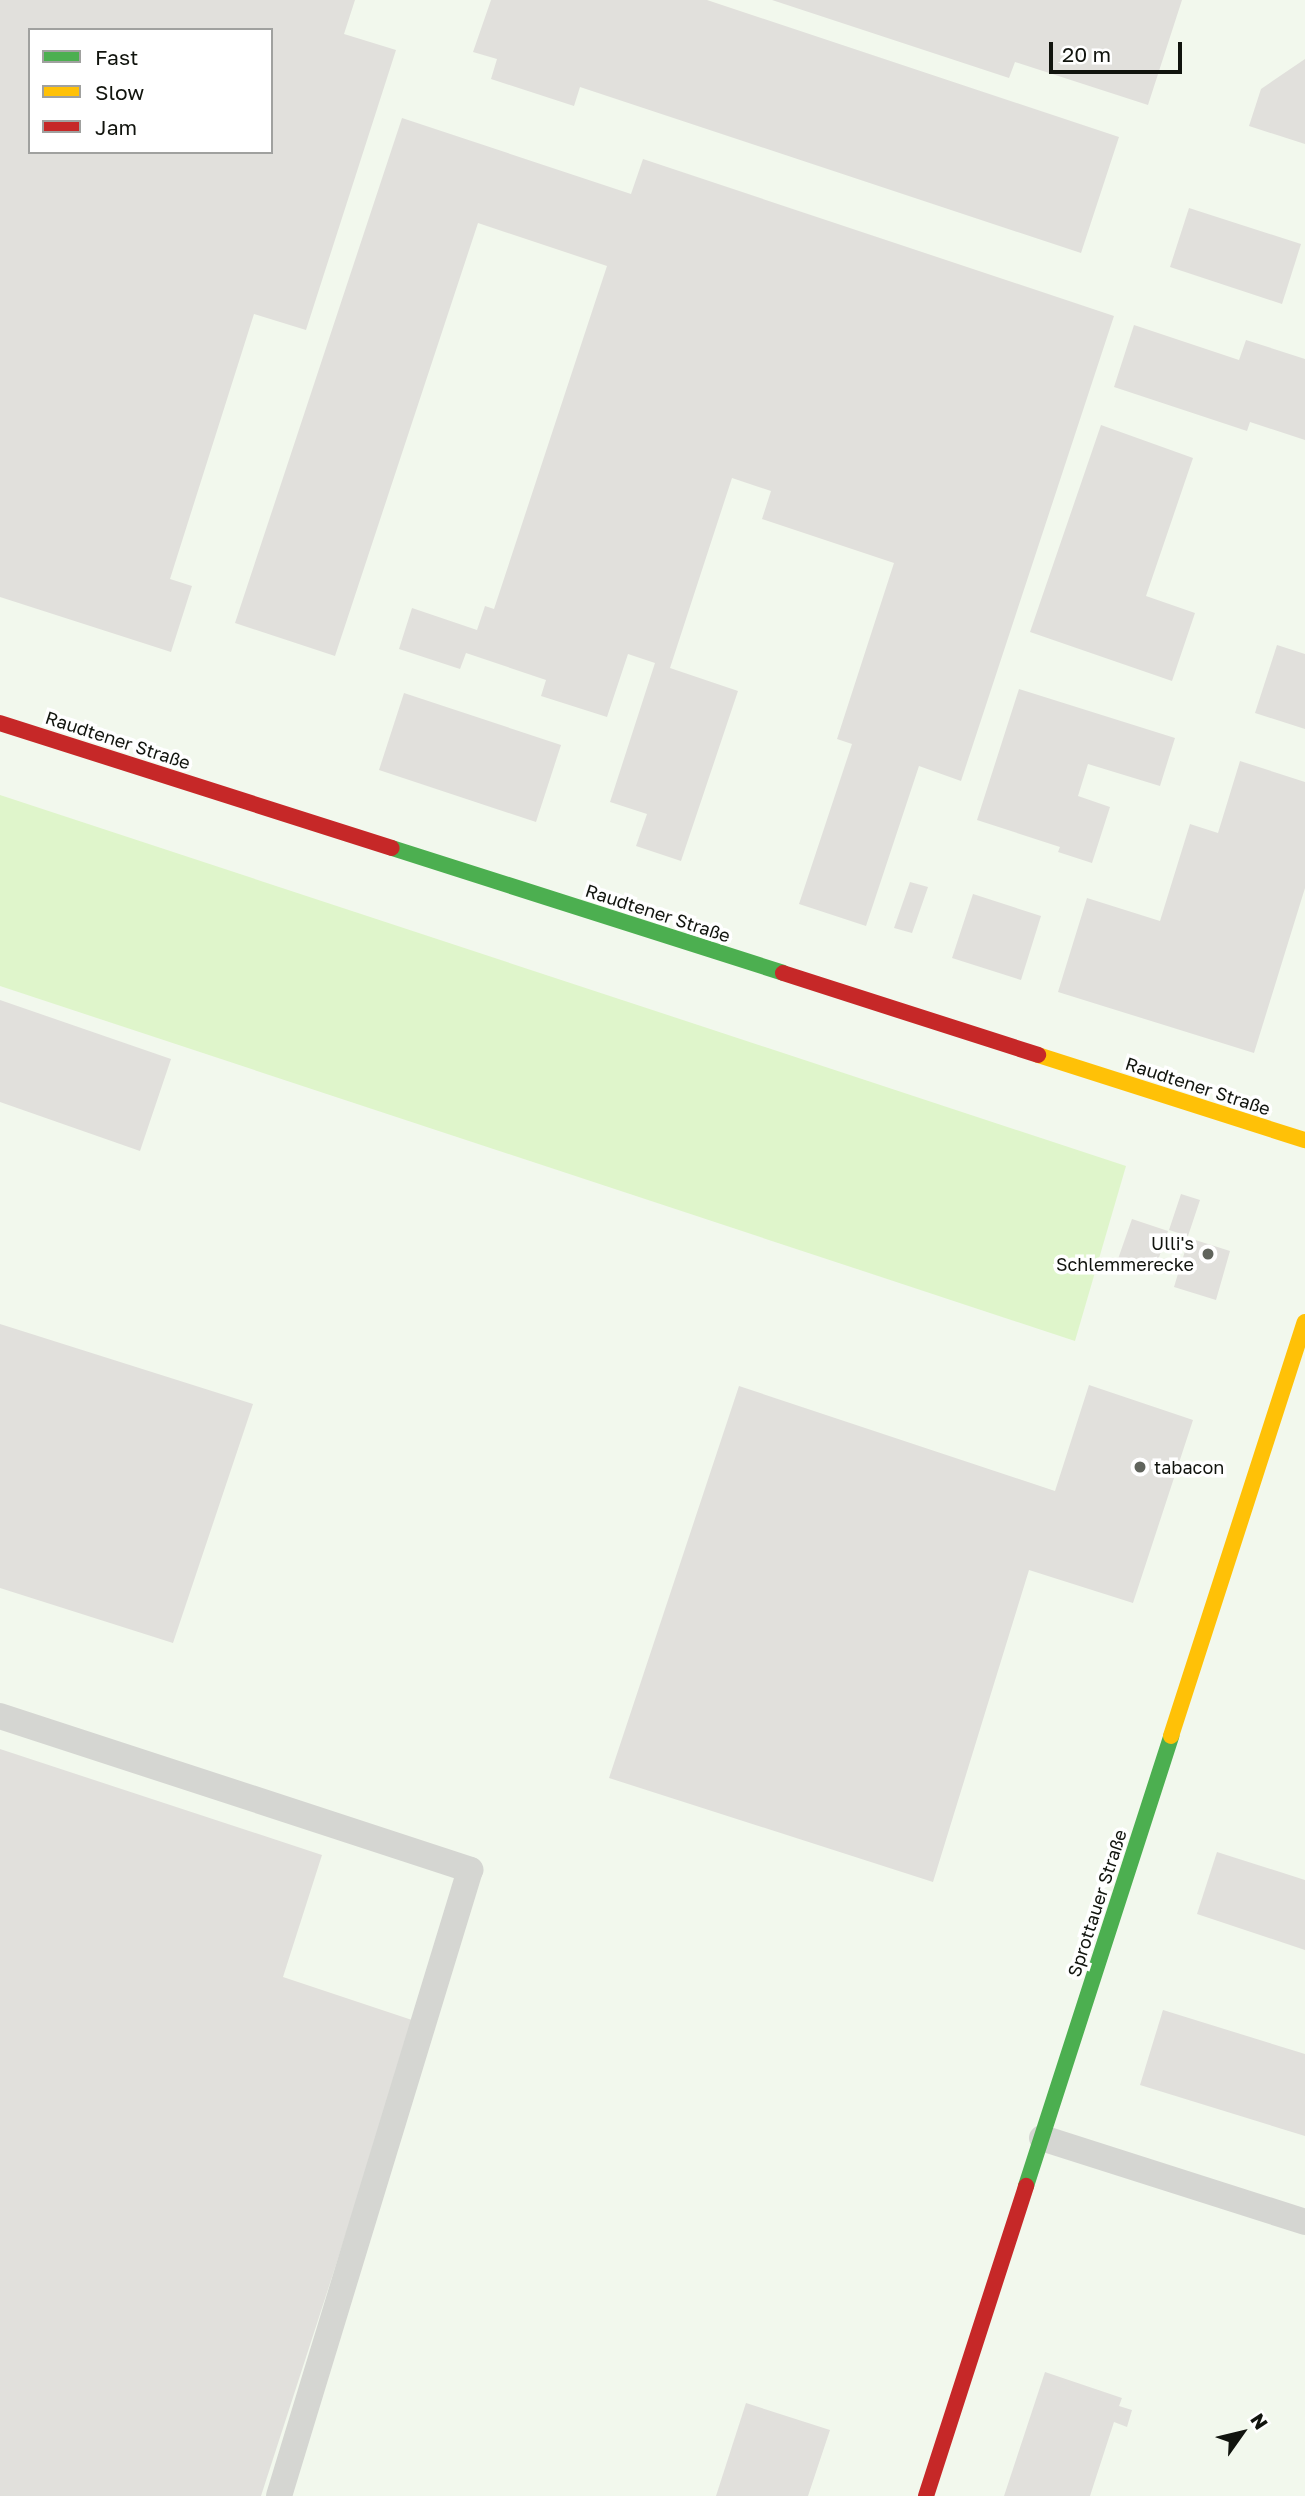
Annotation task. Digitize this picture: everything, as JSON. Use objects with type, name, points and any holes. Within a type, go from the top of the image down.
[{"type":"street","name":"Raudtener Straße","points":[[0,723],[1305,1140]]},
{"type":"street","name":"Sprottauer Straße","points":[[926,2496],[1305,1322]]},
{"type":"lane","points":[[0,1716],[470,1870],[279,2496]]},
{"type":"lane","points":[[1042,2138],[1305,2222]]},
{"type":"green space","points":[[0,795],[1126,1166],[1075,1341],[0,986]]},
{"type":"building","points":[[0,0],[355,0],[344,34],[396,50],[306,330],[254,314],[170,579],[192,586],[171,652],[0,597]]},
{"type":"building","points":[[491,0],[707,0],[1119,137],[1081,253],[580,87],[574,106],[491,79],[497,59],[473,52]]},
{"type":"building","points":[[772,0],[1182,0],[1148,105],[1015,62],[1009,78]]},
{"type":"building","points":[[1305,59],[1305,144],[1249,126],[1261,89]]},
{"type":"building","points":[[402,118],[631,194],[643,159],[1114,316],[961,781],[919,766],[866,926],[799,904],[852,744],[837,739],[894,563],[762,519],[771,491],[732,478],[670,668],[738,691],[681,861],[636,846],[647,814],[610,802],[655,663],[628,654],[607,717],[541,696],[546,680],[466,653],[460,669],[399,649],[412,608],[477,630],[485,606],[494,609],[607,266],[478,223],[335,656],[235,623]]},
{"type":"building","points":[[1189,208],[1301,244],[1282,304],[1170,267]]},
{"type":"building","points":[[1134,325],[1239,360],[1246,340],[1305,359],[1305,440],[1250,422],[1247,431],[1114,387]]},
{"type":"building","points":[[1101,425],[1193,458],[1146,596],[1195,613],[1172,681],[1030,632]]},
{"type":"building","points":[[1277,645],[1305,654],[1305,729],[1255,713]]},
{"type":"building","points":[[1019,689],[1175,738],[1160,786],[1088,764],[1078,796],[1110,807],[1092,863],[1058,852],[1060,847],[977,820]]},
{"type":"building","points":[[404,693],[561,745],[536,822],[379,770]]},
{"type":"building","points":[[1240,761],[1305,782],[1305,888],[1254,1053],[1058,992],[1087,898],[1160,921],[1190,824],[1218,833]]},
{"type":"building","points":[[910,882],[928,887],[912,933],[894,928]]},
{"type":"building","points":[[973,894],[1041,916],[1021,980],[952,958]]},
{"type":"building","points":[[0,1000],[171,1059],[140,1151],[0,1102]]},
{"type":"building","points":[[1181,1194],[1200,1200],[1188,1236],[1169,1230]]},
{"type":"building","points":[[1132,1219],[1168,1231],[1154,1272],[1118,1259]]},
{"type":"building","points":[[1189,1238],[1230,1251],[1216,1300],[1174,1287]]},
{"type":"building","points":[[0,1324],[253,1404],[173,1643],[0,1588]]},
{"type":"building","points":[[1089,1385],[1193,1420],[1133,1603],[1029,1570],[933,1882],[609,1778],[739,1386],[1055,1491]]},
{"type":"building","points":[[0,1749],[322,1855],[283,1977],[415,2021],[261,2496],[0,2496]]},
{"type":"building","points":[[1217,1852],[1305,1880],[1305,1950],[1197,1914]]},
{"type":"building","points":[[1163,2010],[1305,2054],[1305,2136],[1140,2085]]},
{"type":"building","points":[[1045,2372],[1122,2398],[1119,2406],[1132,2410],[1127,2427],[1114,2422],[1090,2496],[1004,2496]]},
{"type":"building","points":[[746,2403],[830,2430],[808,2496],[716,2496]]},
{"type":"traffic: fast","points":[[392,848],[783,973]]},
{"type":"traffic: fast","points":[[1026,2186],[1171,1736]]},
{"type":"traffic: slow","points":[[1038,1055],[1305,1140]]},
{"type":"traffic: slow","points":[[1171,1736],[1305,1322]]},
{"type":"traffic: jam","points":[[0,723],[392,848]]},
{"type":"traffic: jam","points":[[783,973],[1038,1055]]},
{"type":"traffic: jam","points":[[926,2496],[1026,2186]]},
{"type":"place","name":"Ulli's Schlemmerecke","points":[[1208,1254]]},
{"type":"place","name":"tabacon","points":[[1140,1467]]}]
